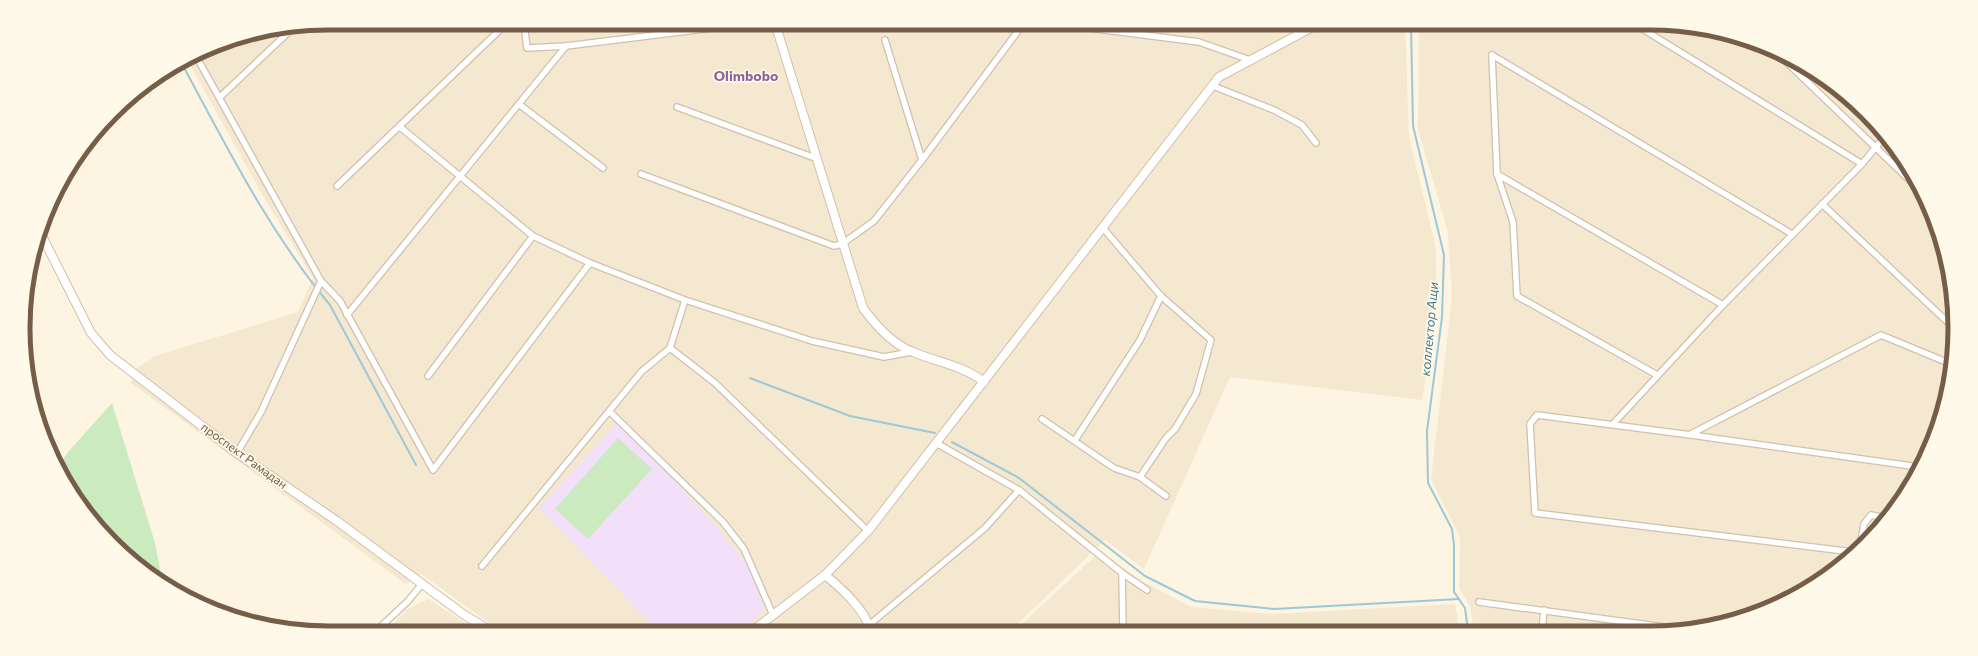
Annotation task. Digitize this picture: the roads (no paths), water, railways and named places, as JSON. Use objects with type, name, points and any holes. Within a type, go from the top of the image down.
[{"type":"main road","points":[[777,30],[863,308],[882,332],[912,352],[973,373],[984,382]]},
{"type":"main road","points":[[759,626],[825,575],[868,531],[1219,77],[1307,30]]},
{"type":"main road","name":"проспект Рамадан","points":[[44,239],[77,308],[100,345],[132,372],[237,453],[337,521],[463,614],[483,626]]},
{"type":"main road","points":[[825,575],[849,596],[868,626]]},
{"type":"street","points":[[337,186],[400,127],[499,30]]},
{"type":"street","points":[[525,30],[528,48],[566,46],[696,30]]},
{"type":"street","points":[[641,174],[834,246],[842,244],[874,221],[922,160],[1019,30]]},
{"type":"street","points":[[1105,30],[1199,42],[1250,60]]},
{"type":"street","points":[[1643,30],[1862,164]]},
{"type":"street","points":[[220,97],[287,33]]},
{"type":"street","points":[[885,40],[922,160]]},
{"type":"street","points":[[347,315],[459,177],[520,105],[566,46]]},
{"type":"street","points":[[1657,375],[1518,296],[1513,222],[1497,174],[1492,55],[1792,234]]},
{"type":"street","points":[[198,60],[220,97],[320,284],[340,301],[433,470],[590,263]]},
{"type":"street","points":[[1790,65],[1907,178]]},
{"type":"street","points":[[1212,86],[1274,110],[1302,125],[1316,143]]},
{"type":"street","points":[[520,105],[603,168]]},
{"type":"street","points":[[677,107],[816,158]]},
{"type":"street","points":[[400,127],[459,177],[533,236],[590,263],[685,300],[812,342],[884,357],[912,352]]},
{"type":"street","points":[[1613,424],[1657,375],[1723,306],[1862,164],[1881,141]]},
{"type":"street","points":[[1497,174],[1723,306]]},
{"type":"street","points":[[1822,204],[1948,322]]},
{"type":"street","points":[[1103,228],[1161,296],[1211,340],[1196,394],[1175,429],[1166,438],[1140,478]]},
{"type":"street","points":[[428,376],[533,236]]},
{"type":"street","points":[[237,453],[261,412],[320,284]]},
{"type":"street","points":[[1075,440],[1140,340],[1161,296]]},
{"type":"street","points":[[482,566],[610,412],[642,371],[670,348],[685,300]]},
{"type":"street","points":[[1691,434],[1881,335],[1946,361]]},
{"type":"street","points":[[670,348],[715,383],[868,531]]},
{"type":"street","points":[[610,412],[723,522],[744,548],[773,615]]},
{"type":"street","points":[[1847,551],[1535,513],[1530,424],[1536,415],[1691,434],[1914,466]]},
{"type":"street","points":[[1042,419],[1075,440],[1114,468],[1140,478],[1166,496]]},
{"type":"street","points":[[936,443],[1019,490],[1122,573],[1147,590]]},
{"type":"street","points":[[873,626],[985,528],[1019,490]]},
{"type":"street","points":[[1862,538],[1864,524],[1871,515],[1880,517]]},
{"type":"street","points":[[1122,573],[1123,626]]},
{"type":"street","points":[[381,626],[408,601],[422,584]]},
{"type":"street","points":[[1479,602],[1656,626]]},
{"type":"street","points":[[1542,626],[1544,610]]},
{"type":"waterway","name":"коллектор Ащи","points":[[1411,30],[1413,126],[1444,255],[1442,317],[1427,431],[1428,483],[1452,529],[1454,545],[1454,592],[1465,608],[1467,626]]},
{"type":"waterway","points":[[184,67],[268,219],[287,248],[330,305],[416,465]]},
{"type":"waterway","points":[[750,378],[850,416],[935,433]]},
{"type":"waterway","points":[[952,442],[1019,478],[1145,576],[1195,601],[1274,609],[1459,599]]},
{"type":"district","name":"Olimbobo","points":[[746,76]]}]
